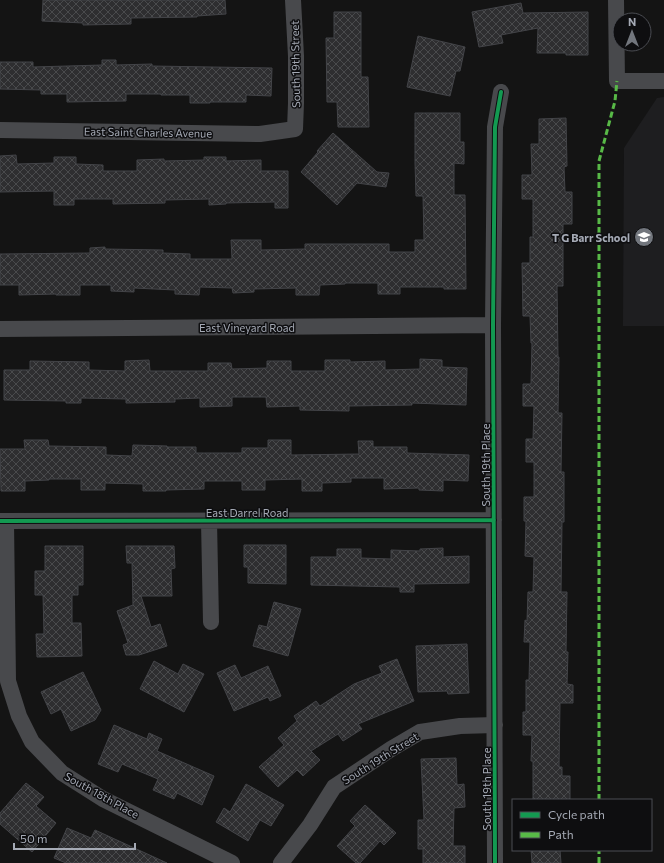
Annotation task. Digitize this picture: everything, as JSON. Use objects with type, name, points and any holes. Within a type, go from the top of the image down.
[{"type":"street","name":"South 19th Street","points":[[293,0],[296,56],[295,129]]},
{"type":"street","points":[[616,0],[617,81],[664,81]]},
{"type":"street","name":"South 19th Place","points":[[495,863],[493,325],[495,127],[501,92]]},
{"type":"street","name":"East Saint Charles Avenue","points":[[0,130],[260,134],[295,129]]},
{"type":"street","name":"East Vineyard Road","points":[[0,329],[493,325]]},
{"type":"street","name":"East Darrel Road","points":[[3,521],[494,520]]},
{"type":"street","name":"South 18th Place","points":[[3,521],[8,681],[19,716],[32,742],[62,773],[103,799],[232,863]]},
{"type":"street","points":[[209,521],[211,622]]},
{"type":"street","name":"South 19th Street","points":[[281,863],[310,825],[334,787],[391,749],[420,732],[460,726],[495,725]]},
{"type":"shaded area","name":"T G Barr School","points":[[664,97],[664,326],[623,326],[624,148],[657,98]]},
{"type":"building","points":[[43,0],[225,0],[226,14],[197,17],[131,18],[131,24],[83,25],[83,23],[42,21]]},
{"type":"building","points":[[521,3],[523,13],[588,12],[588,55],[537,53],[538,28],[501,35],[503,43],[479,47],[472,12]]},
{"type":"building","points":[[334,12],[361,12],[361,77],[368,77],[369,127],[338,127],[337,102],[327,102],[326,38],[334,38]]},
{"type":"building","points":[[418,36],[465,47],[460,71],[456,71],[450,96],[407,87]]},
{"type":"building","points":[[102,60],[116,60],[116,65],[152,64],[152,66],[272,68],[271,96],[246,95],[246,102],[190,103],[190,95],[126,94],[126,101],[67,102],[67,94],[41,94],[41,90],[0,89],[0,62],[33,62],[33,67],[102,65]]},
{"type":"building","points":[[415,113],[460,113],[460,142],[464,142],[464,164],[454,163],[454,195],[465,195],[466,289],[444,289],[444,287],[400,287],[400,294],[378,294],[378,283],[345,283],[320,285],[319,295],[296,295],[296,288],[254,289],[254,292],[233,293],[232,288],[200,287],[199,295],[175,294],[175,290],[134,288],[134,292],[111,291],[111,285],[80,285],[80,295],[19,295],[19,285],[0,285],[0,254],[90,253],[90,248],[105,247],[105,249],[163,250],[163,253],[190,254],[190,259],[232,259],[231,240],[261,240],[261,250],[305,249],[305,244],[389,244],[389,252],[415,252],[415,240],[424,240],[423,196],[416,196]]},
{"type":"building","points":[[566,118],[567,166],[564,167],[565,192],[572,192],[572,224],[563,224],[563,286],[557,286],[559,357],[558,413],[562,413],[561,472],[564,472],[564,522],[562,522],[561,592],[567,592],[567,684],[573,685],[573,703],[560,703],[559,767],[562,767],[562,776],[570,776],[570,799],[533,799],[533,761],[531,761],[532,735],[523,735],[523,712],[526,712],[526,680],[529,680],[530,642],[524,642],[525,620],[527,621],[528,592],[533,592],[534,557],[525,556],[526,521],[524,521],[524,497],[534,497],[534,462],[526,462],[526,439],[533,439],[534,406],[523,406],[523,384],[531,384],[532,343],[530,316],[523,316],[522,263],[530,263],[530,237],[533,237],[533,199],[522,199],[522,175],[532,175],[531,144],[539,144],[539,119]]},
{"type":"building","points":[[333,133],[377,172],[389,173],[386,187],[357,183],[337,205],[301,172]]},
{"type":"building","points":[[16,155],[17,164],[54,163],[54,157],[76,157],[76,164],[103,165],[103,171],[137,171],[137,160],[204,160],[204,157],[226,157],[226,161],[261,160],[261,171],[288,171],[288,208],[275,208],[275,202],[226,203],[209,205],[209,199],[165,200],[165,203],[113,204],[113,199],[74,199],[74,205],[54,205],[54,191],[0,192],[0,156]]},
{"type":"building","points":[[420,359],[442,360],[442,367],[467,368],[466,405],[412,403],[412,405],[349,406],[349,411],[300,410],[300,406],[267,407],[266,397],[232,397],[232,406],[200,407],[200,398],[175,399],[175,402],[126,403],[126,399],[81,398],[81,403],[66,403],[66,401],[4,400],[4,370],[30,370],[30,361],[89,362],[89,370],[125,371],[125,361],[149,360],[150,371],[208,371],[208,363],[231,363],[232,369],[267,368],[267,361],[291,361],[291,371],[325,371],[325,360],[350,360],[350,362],[385,361],[385,370],[420,369]]},
{"type":"building","points":[[24,440],[48,440],[49,446],[106,447],[106,455],[132,456],[133,445],[196,447],[196,453],[242,453],[242,448],[268,448],[268,440],[291,440],[291,455],[359,454],[358,441],[373,441],[373,447],[407,447],[407,453],[469,455],[468,481],[443,480],[443,491],[419,490],[419,488],[384,489],[384,478],[351,478],[351,482],[322,483],[322,491],[302,491],[302,479],[265,480],[265,490],[242,490],[242,481],[204,481],[204,489],[143,491],[143,484],[105,483],[105,490],[81,490],[81,479],[49,479],[25,481],[25,491],[1,491],[0,449],[25,449]]},
{"type":"building","points":[[244,545],[286,545],[286,584],[248,583],[248,567],[244,567]]},
{"type":"building","points":[[45,546],[83,546],[83,585],[78,585],[78,595],[72,595],[72,623],[81,623],[82,656],[37,657],[36,634],[44,634],[43,595],[35,595],[35,571],[45,571]]},
{"type":"building","points":[[126,546],[174,546],[175,568],[171,569],[172,596],[141,596],[151,627],[160,624],[167,646],[139,655],[126,655],[123,645],[128,643],[117,611],[133,605],[132,563],[127,563]]},
{"type":"building","points":[[443,548],[443,557],[469,556],[469,583],[414,584],[414,592],[400,592],[400,587],[311,585],[311,557],[337,557],[337,549],[361,549],[361,558],[391,559],[391,550],[420,551],[420,549]]},
{"type":"building","points":[[274,602],[301,609],[288,656],[253,646],[259,625],[267,627]]},
{"type":"building","points":[[467,644],[469,693],[448,694],[447,691],[418,692],[416,646]]},
{"type":"building","points":[[397,659],[414,701],[358,724],[362,729],[343,741],[338,734],[311,751],[320,760],[303,776],[297,770],[278,787],[259,767],[284,745],[278,738],[297,721],[294,716],[316,701],[320,706],[354,684],[382,673],[379,666]]},
{"type":"building","points":[[154,661],[178,674],[183,664],[204,674],[184,712],[140,689]]},
{"type":"building","points":[[235,665],[241,678],[268,666],[281,696],[270,701],[268,697],[234,711],[217,673]]},
{"type":"building","points":[[83,672],[101,710],[95,720],[71,731],[61,709],[51,714],[41,692]]},
{"type":"building","points":[[114,725],[147,739],[149,733],[162,739],[157,751],[214,776],[202,805],[177,793],[174,799],[153,790],[158,779],[122,764],[118,772],[98,764]]},
{"type":"building","points":[[456,758],[457,785],[464,784],[465,807],[454,808],[453,846],[465,846],[465,863],[423,863],[423,849],[418,849],[418,820],[424,820],[421,759]]},
{"type":"building","points":[[26,783],[44,797],[36,806],[56,823],[32,852],[0,824],[0,813]]},
{"type":"building","points":[[246,784],[284,805],[271,826],[260,820],[248,841],[216,822],[224,808],[230,812]]},
{"type":"building","points":[[365,805],[396,833],[384,845],[380,841],[360,863],[356,863],[337,846],[355,826],[350,821]]},
{"type":"building","points":[[67,828],[91,838],[95,830],[167,863],[66,863],[54,858]]},
{"type":"building","points":[[531,851],[560,851],[561,863],[532,863]]},
{"type":"marked path","points":[[599,799],[599,161],[615,101],[617,81]]},
{"type":"marked path","points":[[599,851],[599,863]]},
{"type":"cycle path","points":[[495,863],[493,325],[495,127],[501,92]]},
{"type":"cycle path","points":[[0,521],[494,520]]},
{"type":"place","name":"T G Barr School","points":[[644,237]]}]
